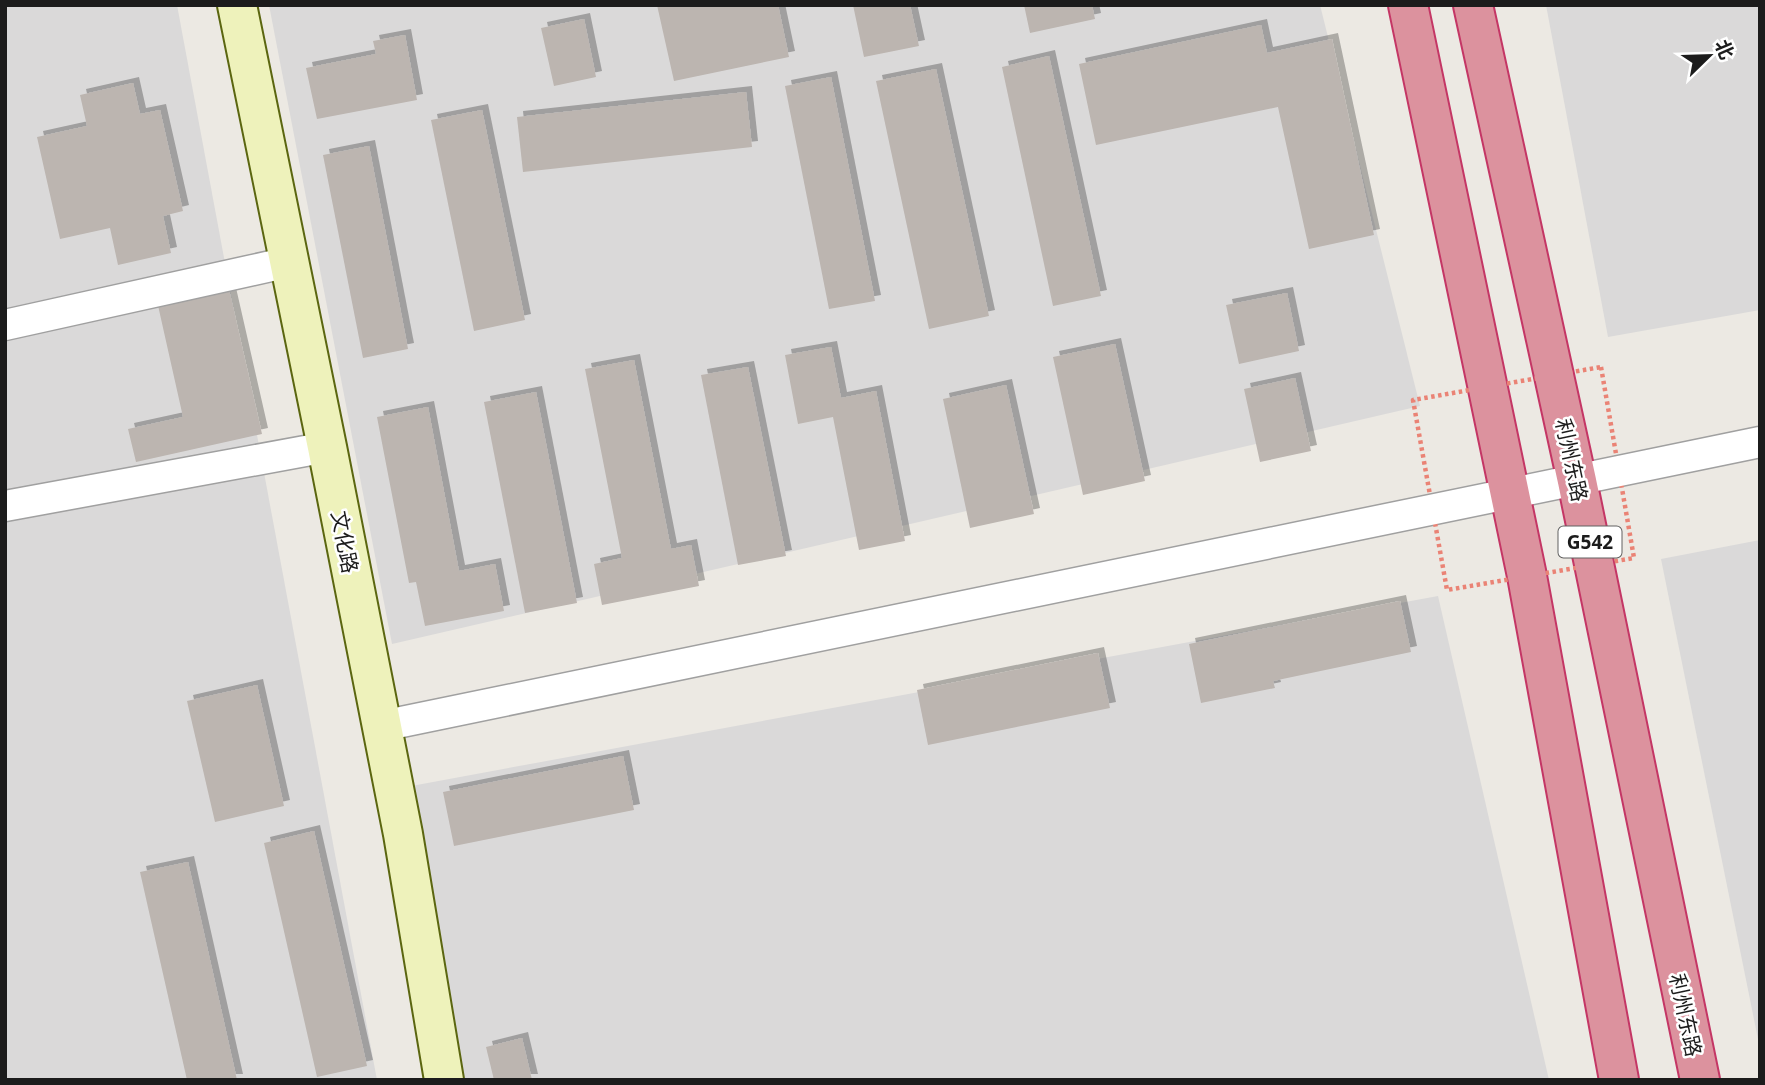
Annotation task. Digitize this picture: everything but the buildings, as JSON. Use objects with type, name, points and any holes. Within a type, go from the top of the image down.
[{"type":"highway","points":[[1408,5],[1527,576],[1619,1080]]},
{"type":"highway","name":"利州东路","points":[[1473,5],[1577,481],[1700,1080]]},
{"type":"street","name":"文化路","points":[[237,5],[403,834],[444,1080]]},
{"type":"street","points":[[5,325],[289,262]]},
{"type":"street","points":[[382,726],[1760,442]]},
{"type":"street","points":[[5,506],[327,447]]},
{"type":"shaded area","points":[[5,5],[177,5],[377,1080],[5,1080]]},
{"type":"shaded area","points":[[269,5],[1320,5],[1420,406],[392,644]]},
{"type":"shaded area","points":[[1546,5],[1760,5],[1760,310],[1608,337]]},
{"type":"shaded area","points":[[1760,540],[1760,1049],[1661,559]]},
{"type":"shaded area","points":[[1438,596],[1549,1080],[465,1080],[406,787]]}]
